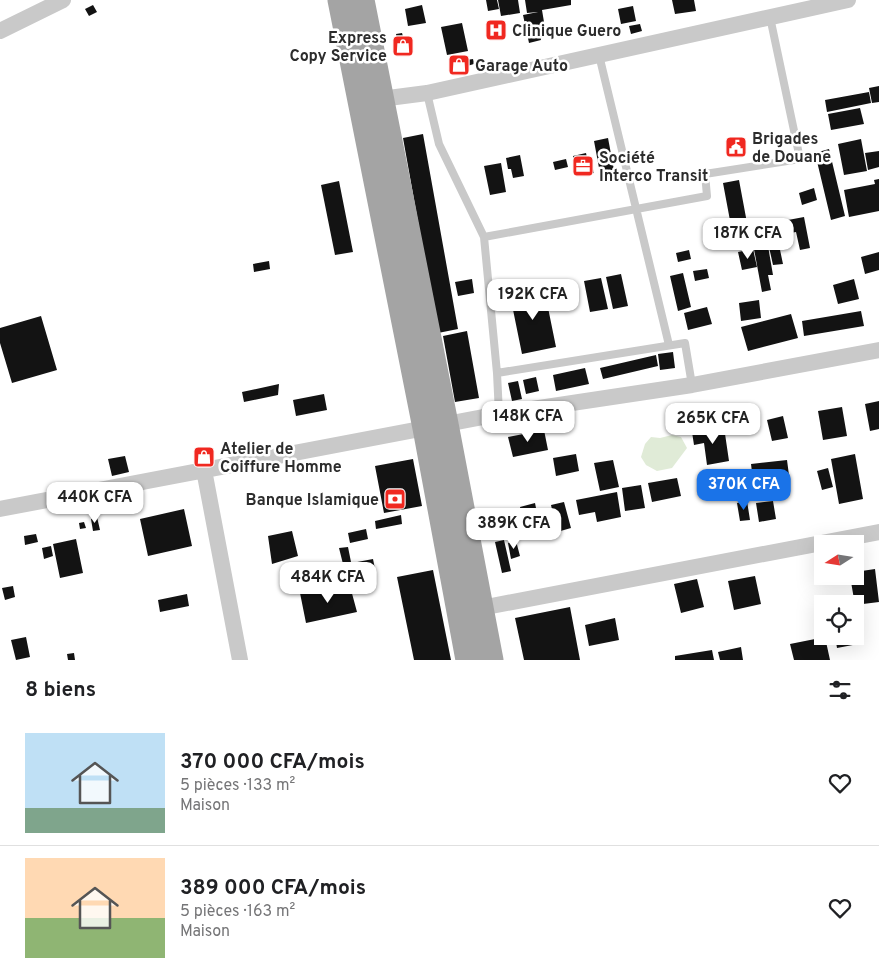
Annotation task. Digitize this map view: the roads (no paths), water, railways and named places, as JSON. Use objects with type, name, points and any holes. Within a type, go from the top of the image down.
[{"type":"main road","points":[[340,0],[372,100]]},
{"type":"main road","points":[[362,0],[372,100],[436,426],[481,608],[490,660]]},
{"type":"main road","points":[[436,426],[468,660]]},
{"type":"street","points":[[0,31],[63,0]]},
{"type":"street","points":[[372,100],[427,93],[848,0]]},
{"type":"street","points":[[0,509],[499,414],[692,385],[879,350]]},
{"type":"street","points":[[204,470],[240,660]]},
{"type":"street","points":[[481,608],[879,532]]},
{"type":"lane","points":[[484,237],[707,196],[705,174],[800,159],[770,17]]},
{"type":"lane","points":[[599,55],[669,346]]},
{"type":"lane","points":[[427,93],[440,144],[484,237],[499,414]]},
{"type":"lane","points":[[497,373],[685,343],[692,385]]},
{"type":"place","name":"Clinique Guero","points":[[496,30]]},
{"type":"place","name":"Express Copy Service","points":[[403,46]]},
{"type":"place","name":"Garage Auto","points":[[459,65]]},
{"type":"place","name":"Brigades de Douane","points":[[736,147]]},
{"type":"place","name":"Société Interco Transit","points":[[583,166]]},
{"type":"place","name":"Atelier de Coiffure Homme","points":[[204,457]]},
{"type":"place","name":"Banque Islamique","points":[[395,499]]}]
